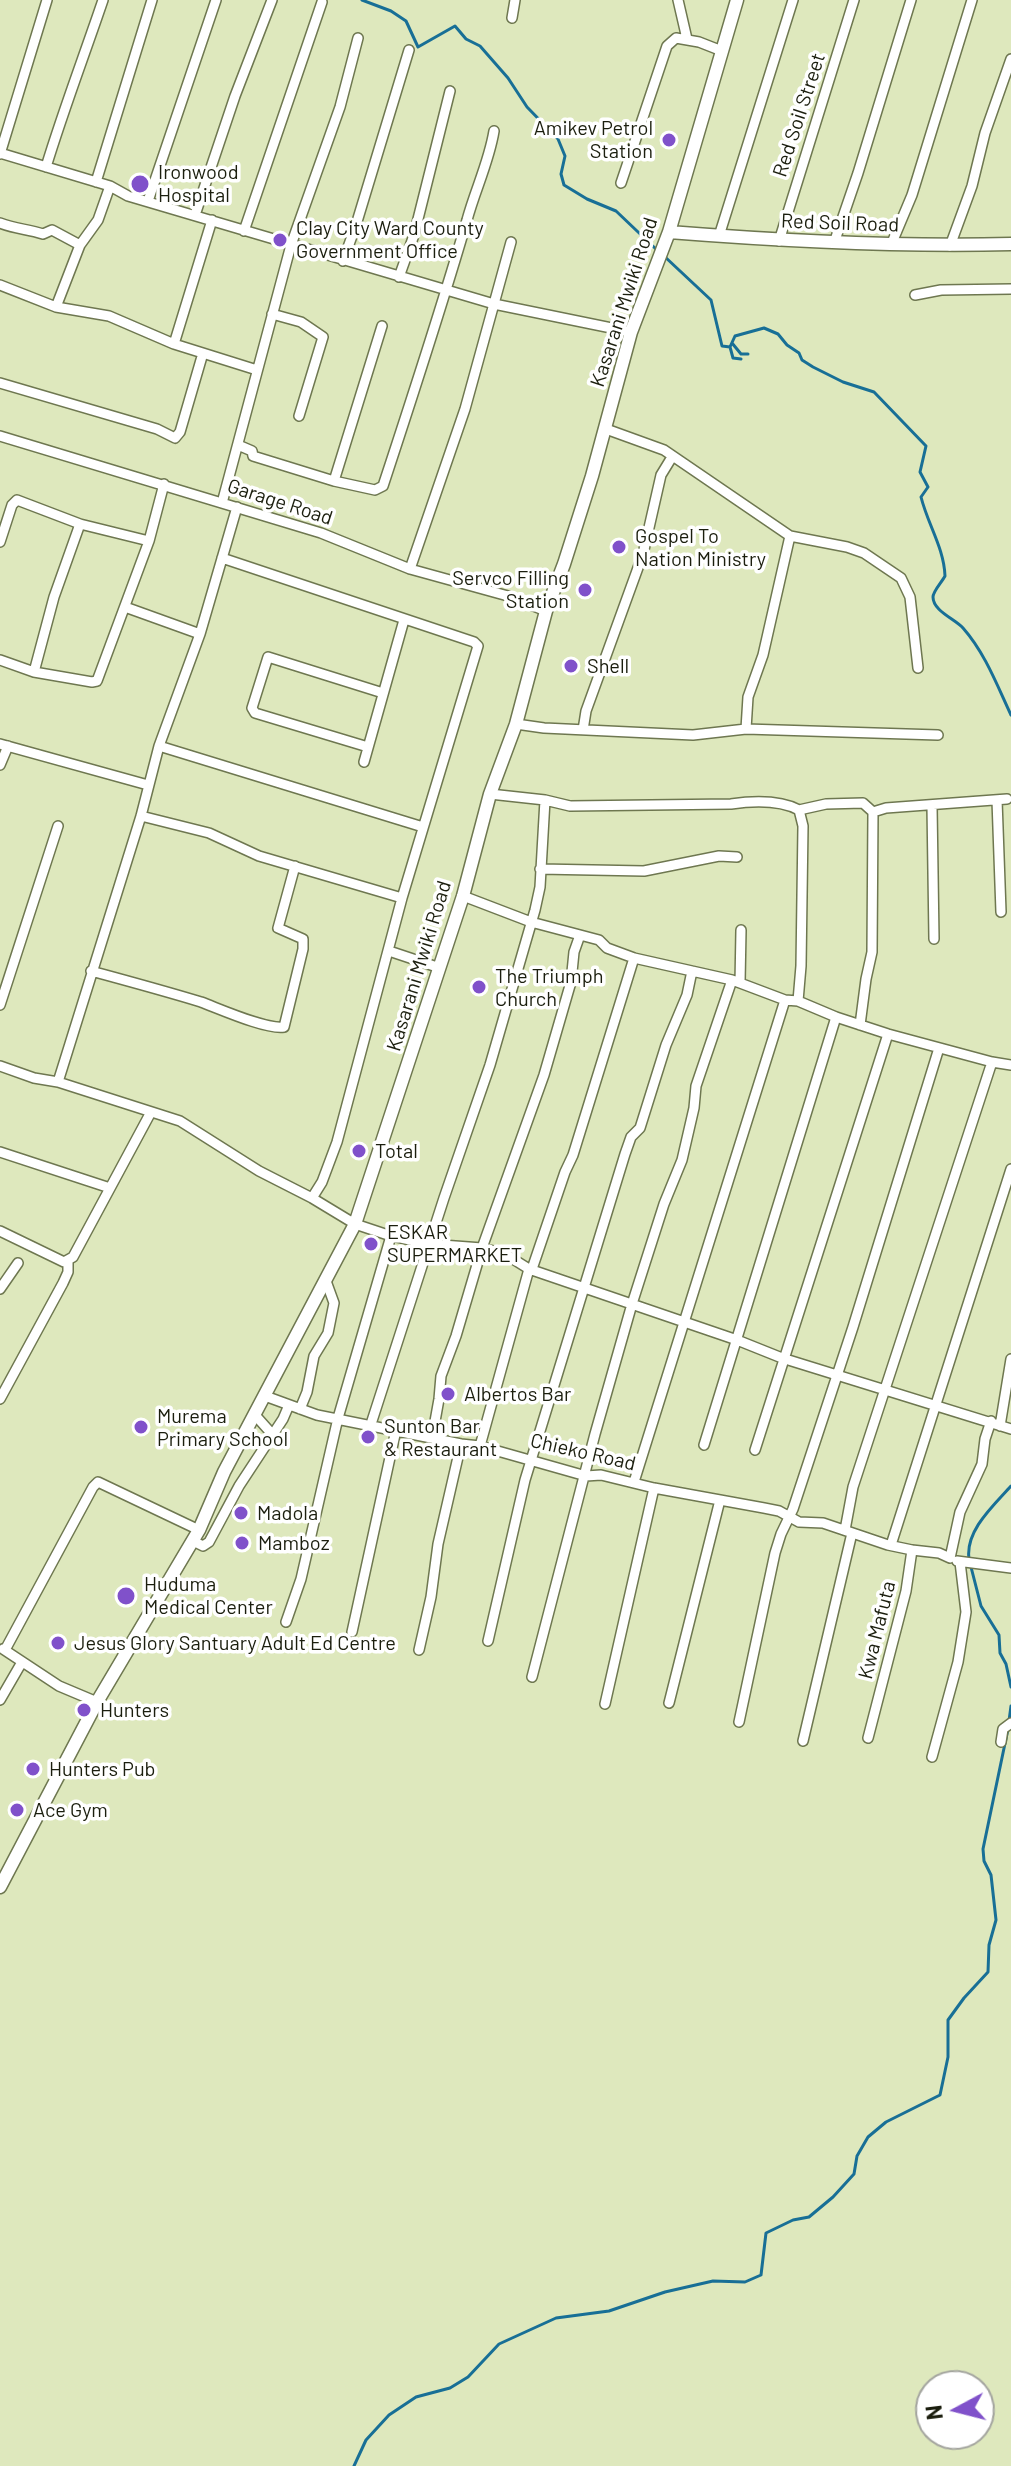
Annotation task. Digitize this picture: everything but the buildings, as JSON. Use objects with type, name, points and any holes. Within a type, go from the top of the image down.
[{"type":"main road","name":"Kasarani Mwiki Road","points":[[0,1887],[97,1702],[196,1535],[224,1472],[355,1224],[463,896],[490,794],[516,724],[546,611],[606,429],[631,332],[669,232],[737,0]]},
{"type":"main road","name":"Red Soil Road","points":[[669,232],[779,241],[891,245],[950,246],[1010,240]]},
{"type":"street","points":[[47,0],[0,153],[110,186],[128,196],[494,304],[631,332]]},
{"type":"street","points":[[46,167],[103,0]]},
{"type":"street","points":[[96,182],[152,0]]},
{"type":"street","points":[[148,201],[216,0]]},
{"type":"street","points":[[195,215],[235,96],[272,0]]},
{"type":"street","points":[[512,18],[515,0]]},
{"type":"street","points":[[678,0],[687,39]]},
{"type":"street","points":[[719,236],[793,0]]},
{"type":"street","name":"Red Soil Street","points":[[779,241],[854,0]]},
{"type":"street","points":[[834,243],[911,0]]},
{"type":"street","points":[[891,245],[912,194],[972,0]]},
{"type":"street","points":[[244,231],[322,2]]},
{"type":"street","points":[[222,503],[291,245],[340,107],[358,38]]},
{"type":"street","points":[[621,183],[667,46],[676,38],[687,39],[722,51]]},
{"type":"street","points":[[343,261],[409,50]]},
{"type":"street","points":[[950,246],[1011,59]]},
{"type":"street","points":[[399,277],[414,235],[450,91]]},
{"type":"street","points":[[238,445],[252,451],[253,456],[334,481],[375,490],[383,486],[490,154],[494,131]]},
{"type":"street","points":[[56,307],[80,245],[98,220],[110,186]]},
{"type":"street","points":[[174,344],[212,220]]},
{"type":"street","points":[[0,223],[43,234],[52,230],[80,245]]},
{"type":"street","points":[[410,569],[465,409],[511,242]]},
{"type":"street","points":[[0,285],[56,307],[109,316],[174,344],[257,370]]},
{"type":"street","points":[[915,295],[941,290],[1011,289]]},
{"type":"street","points":[[272,314],[301,322],[323,337],[299,416]]},
{"type":"street","points":[[334,481],[382,326]]},
{"type":"street","points":[[0,383],[157,429],[175,438],[180,432],[203,353]]},
{"type":"street","points":[[606,429],[657,447],[790,536],[864,553],[901,578],[910,597],[918,668]]},
{"type":"street","name":"Garage Road","points":[[0,436],[321,533],[410,569],[508,596],[546,611]]},
{"type":"street","points":[[583,730],[586,711],[643,554],[661,475],[672,457]]},
{"type":"street","points":[[0,660],[34,672],[97,681],[149,541],[164,484]]},
{"type":"street","points":[[0,542],[12,505],[17,500],[80,524],[149,541]]},
{"type":"street","points":[[58,1082],[141,816],[159,746],[200,634],[237,507]]},
{"type":"street","points":[[34,672],[54,597],[80,524]]},
{"type":"street","points":[[746,729],[748,697],[763,655],[790,536]]},
{"type":"street","points":[[222,558],[474,642],[478,646],[402,898],[337,1142],[322,1182],[312,1198]]},
{"type":"street","points":[[125,607],[200,634]]},
{"type":"street","points":[[364,762],[404,620]]},
{"type":"street","points":[[368,747],[255,713],[252,708],[268,657],[383,693]]},
{"type":"street","points":[[516,724],[693,735],[746,729],[938,735]]},
{"type":"street","points":[[0,765],[4,745],[148,785]]},
{"type":"street","points":[[159,746],[423,827]]},
{"type":"street","points":[[490,794],[570,806],[601,807],[746,802],[789,804],[799,810],[840,802],[863,803],[873,812],[872,952],[860,1025]]},
{"type":"street","points":[[873,812],[886,808],[1002,799],[1001,912]]},
{"type":"street","points":[[371,1424],[490,1065],[531,922],[540,887],[545,800]]},
{"type":"street","points":[[932,806],[934,939]]},
{"type":"street","points":[[798,1001],[803,840],[799,810]]},
{"type":"street","points":[[141,816],[209,833],[259,856],[402,898]]},
{"type":"street","points":[[0,1005],[3,980],[58,826]]},
{"type":"street","points":[[540,869],[644,871],[719,856],[737,857]]},
{"type":"street","points":[[91,971],[277,1028],[284,1027],[303,949],[303,939],[278,928],[295,866]]},
{"type":"street","points":[[463,896],[531,922],[599,940],[607,948],[634,958],[736,981],[888,1034],[1011,1065]]},
{"type":"street","points":[[532,1677],[632,1304],[664,1204],[682,1160],[696,1086],[736,981],[741,930]]},
{"type":"street","points":[[432,1438],[441,1376],[482,1248],[544,1075],[571,982],[574,952],[580,935]]},
{"type":"street","points":[[389,951],[440,968]]},
{"type":"street","points":[[480,1446],[530,1269],[578,1140],[634,958]]},
{"type":"street","points":[[488,1641],[525,1480],[583,1288],[625,1154],[631,1137],[640,1128],[666,1045],[687,995],[692,971]]},
{"type":"street","points":[[634,1482],[785,1000]]},
{"type":"street","points":[[704,1445],[836,1017]]},
{"type":"street","points":[[755,1450],[888,1034]]},
{"type":"street","points":[[739,1722],[775,1553],[793,1509],[853,1327],[939,1048]]},
{"type":"street","points":[[803,1741],[848,1531],[853,1487],[992,1062]]},
{"type":"street","points":[[0,1066],[180,1121],[259,1171],[355,1224],[429,1244],[482,1248],[505,1254],[530,1269],[782,1358],[1011,1429]]},
{"type":"street","points":[[0,1231],[64,1262],[68,1261],[73,1257],[151,1112]]},
{"type":"street","points":[[0,1152],[110,1188]]},
{"type":"street","points":[[1011,1169],[891,1545],[963,1562],[1011,1568]]},
{"type":"street","points":[[286,1622],[301,1579],[338,1418],[391,1236]]},
{"type":"street","points":[[0,1399],[63,1283],[68,1272],[68,1261]]},
{"type":"street","points":[[0,1289],[18,1263]]},
{"type":"street","points":[[300,1409],[307,1392],[314,1356],[328,1333],[334,1303],[326,1281]]},
{"type":"street","points":[[932,1757],[958,1662],[966,1612],[960,1512],[982,1464],[985,1439],[996,1423],[1011,1359]]},
{"type":"street","name":"Chieko Road","points":[[265,1396],[317,1415],[480,1446],[586,1476],[601,1475],[779,1511],[799,1522],[823,1523],[891,1545]]},
{"type":"street","points":[[97,1702],[59,1686],[2,1649],[93,1487],[98,1482],[196,1535],[206,1546],[289,1405]]},
{"type":"street","points":[[255,1415],[272,1434]]},
{"type":"street","points":[[352,1632],[396,1430]]},
{"type":"street","points":[[419,1650],[431,1597],[438,1544],[461,1444]]},
{"type":"street","points":[[224,1472],[244,1478]]},
{"type":"street","points":[[605,1704],[654,1488]]},
{"type":"street","points":[[216,1490],[233,1498]]},
{"type":"street","points":[[669,1703],[720,1500]]},
{"type":"street","name":"Kwa Mafuta","points":[[868,1738],[906,1591],[912,1550]]},
{"type":"street","points":[[0,1700],[22,1662]]},
{"type":"street","points":[[1001,1742],[1007,1726]]},
{"type":"waterway","points":[[362,0],[391,11],[406,21],[418,47],[455,26],[466,39],[480,46],[508,78],[527,107],[558,139],[565,156],[561,174],[564,185],[616,211],[658,251]]},
{"type":"waterway","points":[[664,256],[711,300],[722,346],[730,347],[735,336],[764,328],[778,334],[799,353],[802,360],[813,367],[843,382],[874,392],[926,446],[920,472],[928,487],[921,497],[942,556],[945,576],[934,592],[934,602],[940,611],[963,628],[978,648],[1011,715]]},
{"type":"waterway","points":[[732,343],[741,354],[748,354]]},
{"type":"waterway","points":[[730,347],[733,358],[741,359]]},
{"type":"waterway","points":[[969,1559],[971,1539],[976,1529],[1011,1486]]},
{"type":"waterway","points":[[971,1567],[981,1606],[999,1635],[1000,1653],[1011,1687]]},
{"type":"waterway","points":[[1009,1721],[1011,1706]]},
{"type":"waterway","points":[[354,2466],[366,2440],[389,2415],[416,2397],[450,2388],[468,2377],[499,2344],[556,2318],[609,2311],[665,2292],[713,2281],[745,2282],[761,2275],[766,2233],[793,2220],[809,2217],[854,2174],[857,2156],[868,2137],[886,2122],[940,2095],[948,2057],[948,2020],[988,1972],[989,1945],[996,1920],[991,1875],[984,1861],[983,1849],[1008,1729]]},
{"type":"place","name":"Amikev Petrol Station","points":[[669,140]]},
{"type":"place","name":"Ironwood Hospital","points":[[140,184]]},
{"type":"place","name":"Clay City Ward County Government Office","points":[[280,240]]},
{"type":"place","name":"Gospel To Nation Ministry","points":[[619,547]]},
{"type":"place","name":"Servco Filling Station","points":[[585,590]]},
{"type":"place","name":"Shell","points":[[571,666]]},
{"type":"place","name":"The Triumph Church","points":[[479,987]]},
{"type":"place","name":"Total","points":[[359,1151]]},
{"type":"place","name":"ESKAR SUPERMARKET","points":[[371,1244]]},
{"type":"place","name":"Albertos Bar","points":[[448,1394]]},
{"type":"place","name":"Murema Primary School","points":[[141,1427]]},
{"type":"place","name":"Sunton Bar & Restaurant","points":[[368,1437]]},
{"type":"place","name":"Madola","points":[[241,1513]]},
{"type":"place","name":"Mamboz","points":[[242,1543]]},
{"type":"place","name":"Huduma Medical Center","points":[[126,1596]]},
{"type":"place","name":"Jesus Glory Santuary Adult Ed Centre","points":[[58,1643]]},
{"type":"place","name":"Hunters","points":[[84,1710]]},
{"type":"place","name":"Hunters Pub","points":[[33,1769]]},
{"type":"place","name":"Ace Gym","points":[[17,1810]]}]
